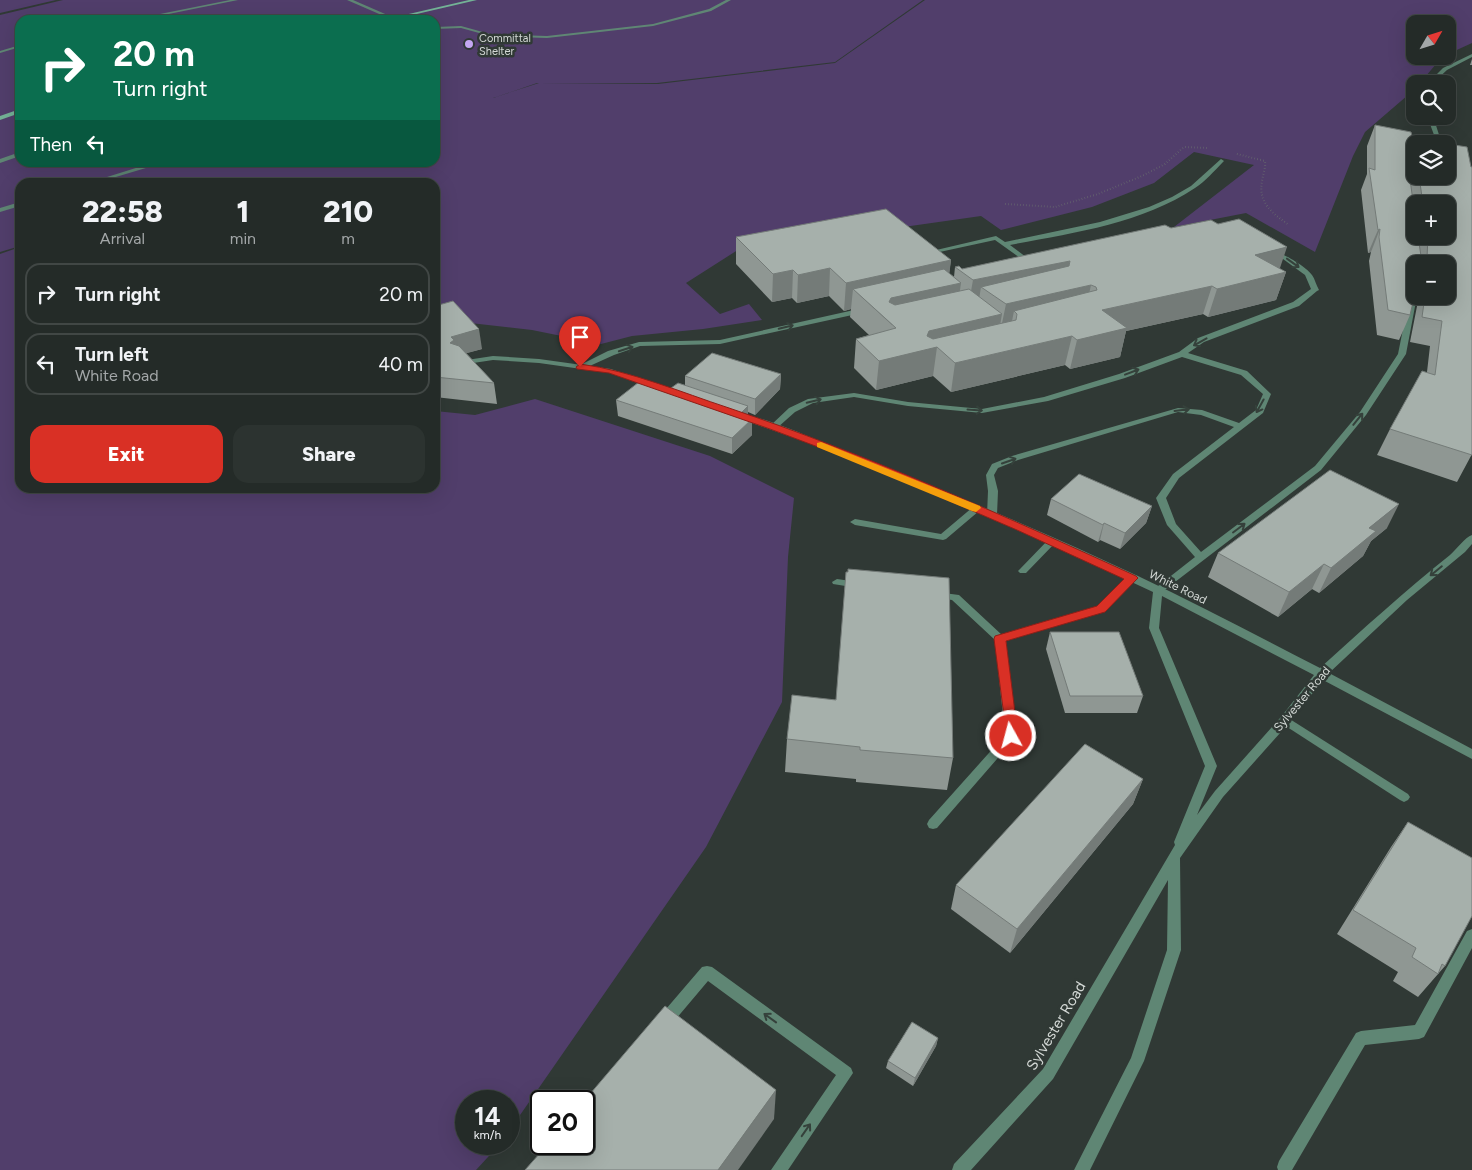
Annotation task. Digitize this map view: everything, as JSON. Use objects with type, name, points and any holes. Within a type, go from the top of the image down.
[{"type":"main road","points":[[412,15],[475,0]]},
{"type":"main road","points":[[0,118],[15,113]]},
{"type":"street","points":[[158,15],[236,0]]},
{"type":"street","points":[[349,0],[385,15]]},
{"type":"street","points":[[440,28],[461,27],[490,35],[547,36],[654,25],[710,10],[729,0]]},
{"type":"street","points":[[0,52],[15,48]]},
{"type":"street","points":[[1439,75],[1445,69],[1472,55]]},
{"type":"street","points":[[0,161],[15,156]]},
{"type":"street","points":[[1004,244],[1089,227],[1164,202],[1193,187],[1221,161]]},
{"type":"street","points":[[108,178],[146,167]]},
{"type":"street","points":[[1404,187],[1403,178],[1406,170]]},
{"type":"street","points":[[0,210],[15,206]]},
{"type":"street","points":[[935,251],[996,238],[1041,270]]},
{"type":"street","points":[[774,426],[792,410],[811,401],[854,395],[908,404],[982,411],[1045,399],[1122,376],[1182,354],[1201,340],[1296,304],[1315,290],[1308,274],[1285,258],[1262,248]]},
{"type":"street","points":[[1158,590],[1318,468],[1357,420],[1402,354],[1412,305]]},
{"type":"street","points":[[580,367],[640,344],[720,342],[874,308]]},
{"type":"street","points":[[1182,354],[1244,373],[1266,394],[1260,411],[1176,476],[1161,498],[1172,525],[1200,557]]},
{"type":"street","points":[[460,363],[493,358],[539,361],[610,371],[690,398]]},
{"type":"street","points":[[992,515],[993,491],[990,475],[995,466],[1008,461],[1178,410],[1193,409],[1207,412],[1240,426]]},
{"type":"street","name":"White Road","points":[[734,414],[774,426],[869,463],[1052,541],[1158,590],[1322,673],[1472,754]]},
{"type":"street","points":[[855,522],[943,537],[976,508]]},
{"type":"street","name":"Sylvester Road","points":[[960,1170],[1048,1074],[1174,857],[1219,794],[1284,720],[1322,673],[1403,598],[1462,550],[1472,538]]},
{"type":"street","points":[[1023,571],[1052,541]]},
{"type":"street","points":[[1000,639],[1101,609],[1132,578]]},
{"type":"street","points":[[837,582],[867,586]]},
{"type":"street","name":"Sylvester Road","points":[[1158,590],[1154,628],[1211,766],[1174,857]]},
{"type":"street","points":[[926,594],[955,597],[1000,639],[1011,736],[933,824]]},
{"type":"street","points":[[1284,720],[1404,797]]},
{"type":"street","points":[[1082,1170],[1137,1061],[1174,950],[1174,857]]},
{"type":"street","points":[[1285,1166],[1361,1038],[1419,1032],[1472,935]]},
{"type":"street","points":[[658,1030],[707,972],[846,1073],[779,1170]]},
{"type":"shaded area","points":[[0,0],[56,0],[0,13]]},
{"type":"shaded area","points":[[63,0],[923,0],[835,62],[657,83],[539,83],[658,84],[835,63],[925,0],[1472,0],[1472,43],[1456,50],[1456,15],[1406,15],[1406,65],[1435,65],[1427,75],[1406,75],[1406,97],[1365,132],[1353,156],[1315,252],[1246,213],[1174,227],[1254,165],[1194,152],[1154,183],[1092,207],[1001,230],[981,216],[847,235],[744,246],[686,283],[720,314],[749,304],[762,320],[703,329],[632,336],[601,344],[532,330],[440,320],[440,178],[15,178],[15,248],[0,252],[0,15]]},
{"type":"shaded area","points":[[15,249],[15,493],[440,493],[440,412],[475,415],[535,399],[710,456],[794,498],[788,557],[782,702],[706,847],[537,1090],[530,1090],[530,1101],[520,1115],[520,1090],[455,1090],[455,1155],[490,1155],[476,1170],[0,1170],[0,254]]},
{"type":"building","points":[[1375,125],[1411,132],[1412,135],[1406,135],[1406,185],[1411,185],[1412,195],[1406,195],[1406,245],[1419,245],[1421,255],[1406,255],[1406,305],[1412,305],[1410,315],[1388,310],[1379,237],[1380,229],[1378,230],[1369,168],[1375,170]]},
{"type":"building","points":[[1456,145],[1467,147],[1472,167],[1472,455],[1390,429],[1422,371],[1435,375],[1442,321],[1422,317],[1424,305],[1456,305],[1456,255],[1427,255],[1428,245],[1456,245],[1456,195],[1422,195],[1420,185],[1456,185]]},
{"type":"building","points":[[886,209],[951,260],[846,283],[830,268],[798,275],[793,270],[773,274],[736,237]]},
{"type":"building","points":[[1239,219],[1287,247],[1255,255],[1286,272],[1217,289],[1212,286],[1102,310],[1127,328],[1077,340],[1072,336],[955,363],[937,347],[879,361],[856,339],[896,328],[853,289],[944,269],[961,283],[891,298],[889,302],[895,305],[969,289],[1002,314],[929,331],[927,336],[933,339],[1016,320],[1017,314],[1014,311],[1097,290],[1096,287],[1091,285],[1006,304],[981,287],[1069,266],[1070,261],[973,280],[955,267],[959,266],[962,269],[1165,225],[1171,228],[1211,220],[1218,224]]},
{"type":"building","points":[[453,301],[479,329],[451,337],[454,340],[450,343],[459,346],[494,383],[440,378],[440,305]]},
{"type":"building","points":[[712,353],[781,374],[755,399],[685,376]]},
{"type":"building","points":[[639,382],[667,391],[678,383],[748,406],[740,414],[752,419],[732,438],[616,400]]},
{"type":"building","points":[[1330,470],[1399,504],[1369,528],[1376,531],[1331,568],[1324,564],[1289,592],[1218,553]]},
{"type":"building","points":[[1079,474],[1152,506],[1125,533],[1104,523],[1103,525],[1051,499]]},
{"type":"building","points":[[848,569],[949,578],[953,758],[860,750],[860,747],[787,739],[792,695],[836,700],[846,572],[848,572]]},
{"type":"building","points":[[1050,632],[1119,632],[1143,696],[1070,696]]},
{"type":"building","points":[[1085,744],[1143,779],[1017,929],[956,885]]},
{"type":"building","points":[[1408,822],[1472,858],[1472,916],[1445,966],[1442,964],[1438,974],[1412,957],[1416,948],[1353,910]]},
{"type":"building","points":[[665,1006],[776,1090],[718,1170],[525,1170],[538,1155],[595,1155],[595,1090],[593,1090]]},
{"type":"building","points":[[912,1022],[938,1038],[915,1078],[888,1061]]},
{"type":"slow traffic","points":[[821,445],[976,508]]},
{"type":"place","name":"Committal Shelter","points":[[469,44]]},
{"type":"route","points":[[580,367],[610,371],[774,426],[869,463],[1021,527],[1132,578],[1101,609],[1000,639],[1011,736]]}]
